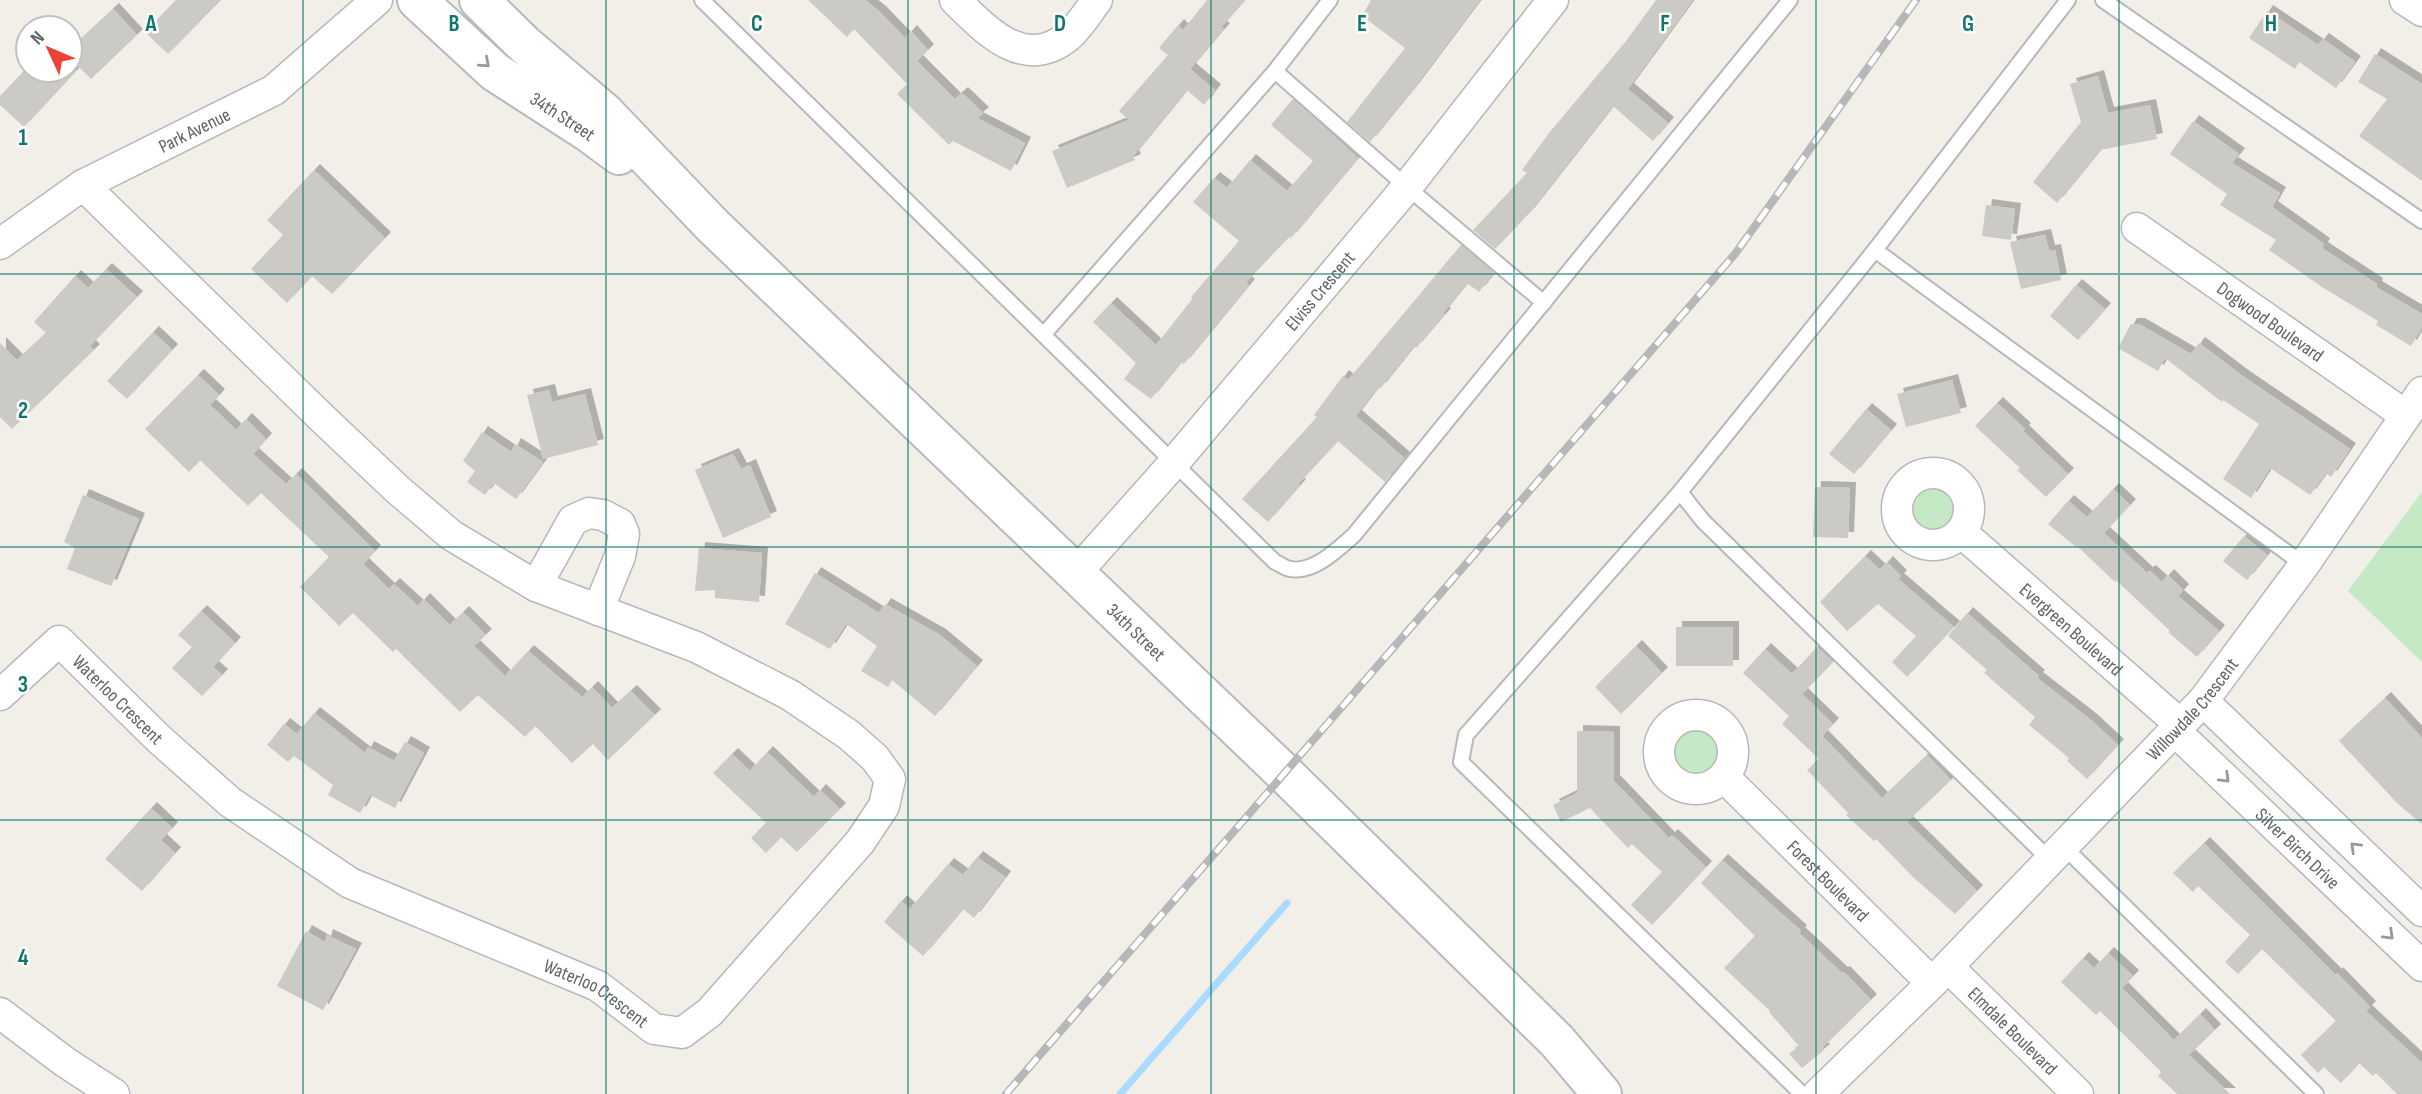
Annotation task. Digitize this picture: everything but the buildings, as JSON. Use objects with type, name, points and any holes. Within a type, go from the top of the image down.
[{"type":"main road","name":"34th Street","points":[[417,0],[495,72],[588,132],[713,226]]},
{"type":"main road","name":"34th Street","points":[[479,0],[604,112],[713,226],[1076,573],[1557,1041],[1602,1094]]},
{"type":"main road","name":"34th Street","points":[[1557,1041],[1624,1094]]},
{"type":"street","name":"Park Avenue","points":[[0,244],[83,185],[274,90],[377,0]]},
{"type":"street","points":[[955,0],[985,29],[1016,49],[1041,50],[1067,38],[1097,0]]},
{"type":"street","name":"Elviss Crescent","points":[[1076,573],[1173,464],[1406,187],[1553,0]]},
{"type":"street","points":[[2405,0],[2422,11]]},
{"type":"street","name":"Waterloo Crescent","points":[[0,695],[59,642],[159,739],[230,802],[350,883],[598,986],[654,1029],[682,1032],[710,1012],[860,842],[884,806],[890,779],[875,758],[849,735],[790,695],[696,647],[536,586],[451,535],[397,489],[83,185]]},
{"type":"street","name":"Dogwood Boulevard","points":[[2137,228],[2404,415]]},
{"type":"street","name":"Willowdale Crescent","points":[[1818,1094],[1934,981],[2203,701],[2304,565],[2422,392]]},
{"type":"street","points":[[536,586],[573,520],[589,513],[604,515],[620,524],[624,534],[620,556],[598,610]]},
{"type":"street","name":"Evergreen Boulevard","points":[[1961,532],[2178,728]]},
{"type":"street","name":"Silver Birch Drive","points":[[2203,701],[2422,911]]},
{"type":"street","name":"Silver Birch Drive","points":[[2178,728],[2422,966]]},
{"type":"street","name":"Forest Boulevard","points":[[1724,777],[1934,981]]},
{"type":"street","name":"Willowdale Crescent","points":[[1843,1094],[1934,981]]},
{"type":"street","name":"Elmdale Boulevard","points":[[1934,981],[2078,1094]]},
{"type":"street","points":[[0,1013],[65,1062],[114,1094]]},
{"type":"lane","points":[[702,0],[1173,464],[1275,562],[1290,569],[1307,568],[1326,558],[1354,535],[1790,0]]},
{"type":"lane","points":[[1044,334],[1275,71],[1330,0]]},
{"type":"lane","points":[[1802,1094],[1461,762],[1466,736],[1680,492],[1875,250],[2068,0]]},
{"type":"lane","points":[[2103,0],[2422,221]]},
{"type":"lane","points":[[1275,71],[1406,187],[1544,303]]},
{"type":"lane","points":[[1875,250],[2304,565]]},
{"type":"lane","points":[[1680,492],[1703,522],[2316,1094]]},
{"type":"green space","points":[[1933,484],[1950,491],[1957,508],[1950,525],[1933,532],[1916,525],[1909,508],[1916,491]]},
{"type":"green space","points":[[2422,492],[2422,662],[2348,591]]},
{"type":"green space","points":[[1696,726],[1713,734],[1721,751],[1713,768],[1696,776],[1679,768],[1671,751],[1679,734]]},
{"type":"waterway","points":[[1120,1094],[1287,903]]},
{"type":"railway","points":[[1006,1094],[1735,254],[1916,0]]}]
